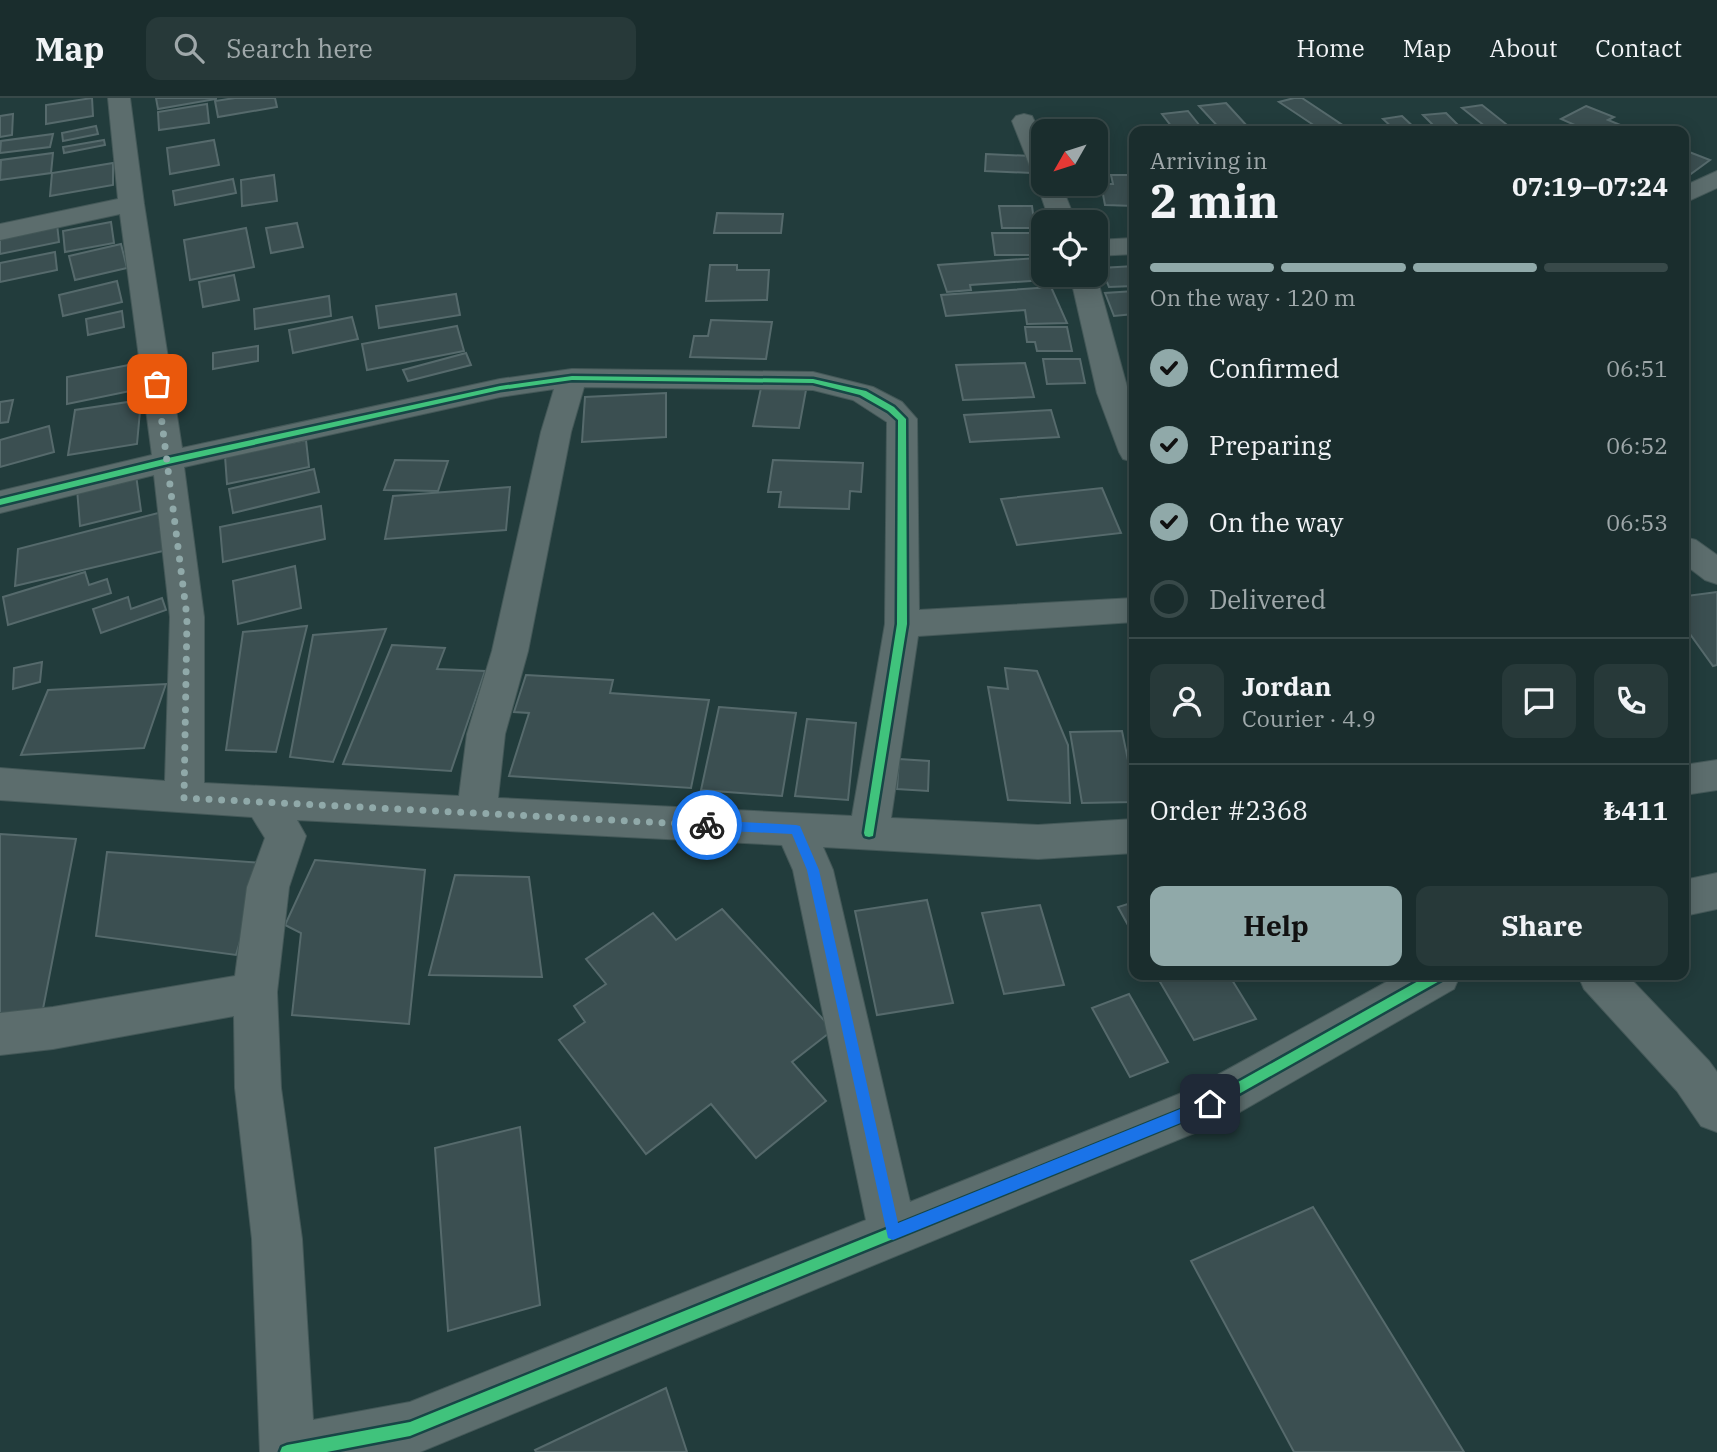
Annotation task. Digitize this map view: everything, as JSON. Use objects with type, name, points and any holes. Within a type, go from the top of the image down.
[{"type":"street","points":[[119,98],[131,204],[169,461],[187,617],[184,798]]},
{"type":"street","points":[[1024,121],[1031,139]]},
{"type":"street","points":[[1689,193],[1717,178]]},
{"type":"street","points":[[0,232],[131,204]]},
{"type":"street","points":[[1108,247],[1129,246]]},
{"type":"street","points":[[1087,287],[1123,392],[1129,425]]},
{"type":"street","points":[[477,813],[486,734],[510,651],[556,432],[572,379]]},
{"type":"street","points":[[0,502],[169,461],[500,388],[572,379],[813,382],[863,393],[891,409],[902,419],[902,624],[869,833]]},
{"type":"street","points":[[1689,552],[1717,572]]},
{"type":"street","points":[[902,624],[1129,610]]},
{"type":"street","points":[[1689,779],[1717,775]]},
{"type":"street","points":[[0,784],[184,798],[1038,842],[1129,836]]},
{"type":"street","points":[[263,802],[286,836],[268,887],[255,992],[258,1088],[277,1239],[287,1452],[410,1429],[1210,1104],[1430,980]]},
{"type":"street","points":[[796,830],[813,870],[893,1233]]},
{"type":"street","points":[[1038,842],[1129,861]]},
{"type":"street","points":[[1689,897],[1717,891]]},
{"type":"street","points":[[1603,980],[1693,1076],[1717,1110]]},
{"type":"street","points":[[0,1034],[53,1028],[255,992]]},
{"type":"building","points":[[92,98],[93,116],[46,124],[46,105]]},
{"type":"building","points":[[156,98],[216,98],[216,99],[158,109]]},
{"type":"building","points":[[275,98],[277,107],[218,117],[215,101]]},
{"type":"building","points":[[1302,98],[1341,124],[1315,126],[1279,102]]},
{"type":"building","points":[[1226,103],[1247,126],[1217,126],[1199,106]]},
{"type":"building","points":[[207,104],[209,123],[159,130],[158,112]]},
{"type":"building","points":[[1482,105],[1508,126],[1485,126],[1462,108]]},
{"type":"building","points":[[1586,106],[1614,117],[1608,120],[1623,126],[1577,126],[1561,119]]},
{"type":"building","points":[[1188,111],[1200,126],[1171,126],[1162,114]]},
{"type":"building","points":[[1446,113],[1459,126],[1434,126],[1423,115]]},
{"type":"building","points":[[13,114],[12,135],[0,137],[0,116]]},
{"type":"building","points":[[1402,116],[1413,126],[1391,126],[1383,119]]},
{"type":"building","points":[[96,126],[98,134],[63,141],[62,133]]},
{"type":"building","points":[[53,134],[50,147],[0,153],[1,141]]},
{"type":"building","points":[[104,140],[105,145],[64,153],[63,147]]},
{"type":"building","points":[[214,140],[219,165],[170,174],[167,148]]},
{"type":"building","points":[[1689,152],[1710,160],[1689,175]]},
{"type":"building","points":[[53,153],[51,173],[0,180],[1,160]]},
{"type":"building","points":[[986,154],[1031,156],[1031,173],[985,171]]},
{"type":"building","points":[[113,163],[113,185],[50,196],[52,173]]},
{"type":"building","points":[[274,175],[277,201],[242,206],[241,180]]},
{"type":"building","points":[[1111,175],[1129,175],[1129,206],[1105,205],[1103,196],[1108,196],[1108,184],[1113,184]]},
{"type":"building","points":[[233,179],[236,193],[175,205],[173,191]]},
{"type":"building","points":[[999,206],[1032,206],[1031,228],[1002,228]]},
{"type":"building","points":[[717,213],[783,214],[781,233],[714,233]]},
{"type":"building","points":[[111,222],[114,243],[65,252],[63,231]]},
{"type":"building","points":[[297,223],[303,247],[271,253],[266,228]]},
{"type":"building","points":[[57,224],[59,242],[0,254],[0,235]]},
{"type":"building","points":[[246,228],[254,267],[190,280],[184,240]]},
{"type":"building","points":[[992,233],[1031,233],[1031,255],[995,255]]},
{"type":"building","points":[[121,244],[127,268],[75,280],[69,256]]},
{"type":"building","points":[[55,252],[57,270],[0,282],[0,263]]},
{"type":"building","points":[[1031,258],[1031,281],[970,285],[971,290],[947,292],[938,265]]},
{"type":"building","points":[[710,265],[737,265],[737,270],[769,270],[767,300],[706,301]]},
{"type":"building","points":[[1129,266],[1129,286],[1109,287],[1108,268]]},
{"type":"building","points":[[234,275],[239,300],[203,307],[199,282]]},
{"type":"building","points":[[117,281],[122,302],[63,316],[59,295]]},
{"type":"building","points":[[1051,287],[1067,323],[1027,324],[1025,310],[946,316],[941,295]]},
{"type":"building","points":[[1129,291],[1129,314],[1114,316],[1105,293]]},
{"type":"building","points":[[456,294],[460,315],[379,328],[376,306]]},
{"type":"building","points":[[329,296],[331,316],[255,329],[254,309]]},
{"type":"building","points":[[122,311],[124,327],[88,335],[86,319]]},
{"type":"building","points":[[352,317],[358,339],[293,353],[289,330]]},
{"type":"building","points":[[711,320],[772,322],[766,359],[690,357],[694,336],[708,336]]},
{"type":"building","points":[[457,326],[464,351],[367,370],[362,344]]},
{"type":"building","points":[[1025,327],[1067,327],[1072,351],[1037,351],[1035,342],[1027,342]]},
{"type":"building","points":[[258,346],[258,361],[213,369],[213,353]]},
{"type":"building","points":[[466,353],[471,365],[408,381],[403,370]]},
{"type":"building","points":[[1043,359],[1080,359],[1085,383],[1047,384]]},
{"type":"building","points":[[139,363],[140,389],[67,404],[67,377]]},
{"type":"building","points":[[1025,363],[1034,397],[963,400],[956,365]]},
{"type":"building","points":[[761,388],[806,390],[799,428],[753,426]]},
{"type":"building","points":[[666,393],[666,437],[582,442],[585,397]]},
{"type":"building","points":[[13,400],[8,422],[0,423],[0,402]]},
{"type":"building","points":[[141,400],[137,444],[68,455],[75,410]]},
{"type":"building","points":[[1051,410],[1059,437],[970,442],[964,415]]},
{"type":"building","points":[[49,426],[54,452],[0,467],[0,440]]},
{"type":"building","points":[[306,440],[309,467],[227,484],[225,456]]},
{"type":"building","points":[[395,460],[448,461],[438,491],[384,490]]},
{"type":"building","points":[[773,460],[863,463],[861,492],[850,491],[849,509],[779,507],[781,492],[768,492]]},
{"type":"building","points":[[314,469],[319,492],[233,513],[229,489]]},
{"type":"building","points":[[136,475],[141,511],[80,526],[77,489]]},
{"type":"building","points":[[510,487],[506,530],[385,539],[393,496]]},
{"type":"building","points":[[1102,488],[1121,533],[1017,545],[1001,499]]},
{"type":"building","points":[[321,506],[325,539],[223,562],[220,527]]},
{"type":"building","points":[[162,512],[163,551],[15,586],[18,549]]},
{"type":"building","points":[[295,566],[301,608],[238,624],[233,581]]},
{"type":"building","points":[[85,572],[89,585],[107,579],[111,593],[8,625],[3,597]]},
{"type":"building","points":[[1717,592],[1717,665],[1713,666],[1689,633],[1689,596]]},
{"type":"building","points":[[128,597],[131,609],[162,598],[166,610],[101,633],[93,609]]},
{"type":"building","points":[[307,626],[276,752],[226,750],[243,632]]},
{"type":"building","points":[[386,629],[333,762],[290,757],[313,635]]},
{"type":"building","points":[[392,645],[445,648],[437,669],[485,671],[451,771],[343,764]]},
{"type":"building","points":[[42,662],[40,682],[13,689],[14,668]]},
{"type":"building","points":[[1005,668],[1037,671],[1068,745],[1070,803],[1008,800],[988,687],[1008,689]]},
{"type":"building","points":[[526,675],[613,680],[610,693],[709,700],[691,788],[509,776],[529,713],[514,712]]},
{"type":"building","points":[[166,684],[144,748],[21,755],[48,690]]},
{"type":"building","points":[[719,707],[796,713],[782,796],[701,790]]},
{"type":"building","points":[[807,719],[856,723],[848,800],[795,796]]},
{"type":"building","points":[[1122,731],[1129,765],[1129,802],[1082,803],[1070,732]]},
{"type":"building","points":[[899,759],[929,761],[928,791],[897,789]]},
{"type":"building","points":[[0,834],[76,839],[42,1014],[0,1015]]},
{"type":"building","points":[[107,852],[263,863],[236,955],[96,936]]},
{"type":"building","points":[[315,860],[425,870],[409,1024],[292,1015],[301,933],[285,925]]},
{"type":"building","points":[[455,875],[529,877],[542,977],[429,975]]},
{"type":"building","points":[[927,900],[953,1003],[877,1015],[855,911]]},
{"type":"building","points":[[1129,904],[1129,927],[1118,907]]},
{"type":"building","points":[[1040,905],[1064,985],[1004,994],[982,913]]},
{"type":"building","points":[[722,909],[833,1030],[792,1062],[826,1101],[756,1158],[711,1104],[646,1154],[559,1040],[585,1022],[574,1006],[606,984],[586,959],[653,913],[676,940]]},
{"type":"building","points":[[1159,980],[1232,980],[1256,1019],[1194,1040]]},
{"type":"building","points":[[1129,994],[1168,1062],[1130,1077],[1092,1008]]},
{"type":"building","points":[[520,1127],[540,1305],[448,1331],[435,1148]]},
{"type":"building","points":[[1313,1207],[1464,1452],[1294,1452],[1191,1261]]},
{"type":"building","points":[[666,1388],[687,1452],[535,1450]]},
{"type":"cycle path","points":[[0,502],[168,461],[500,388],[572,378],[813,381],[863,393],[891,409],[902,419],[902,624],[869,833]]},
{"type":"cycle path","points":[[287,1452],[410,1429],[1210,1104],[1430,980]]},
{"type":"way so far","points":[[157,384],[187,617],[184,798],[707,825]]},
{"type":"route","points":[[707,825],[796,830],[813,870],[893,1233],[1210,1104]]}]
